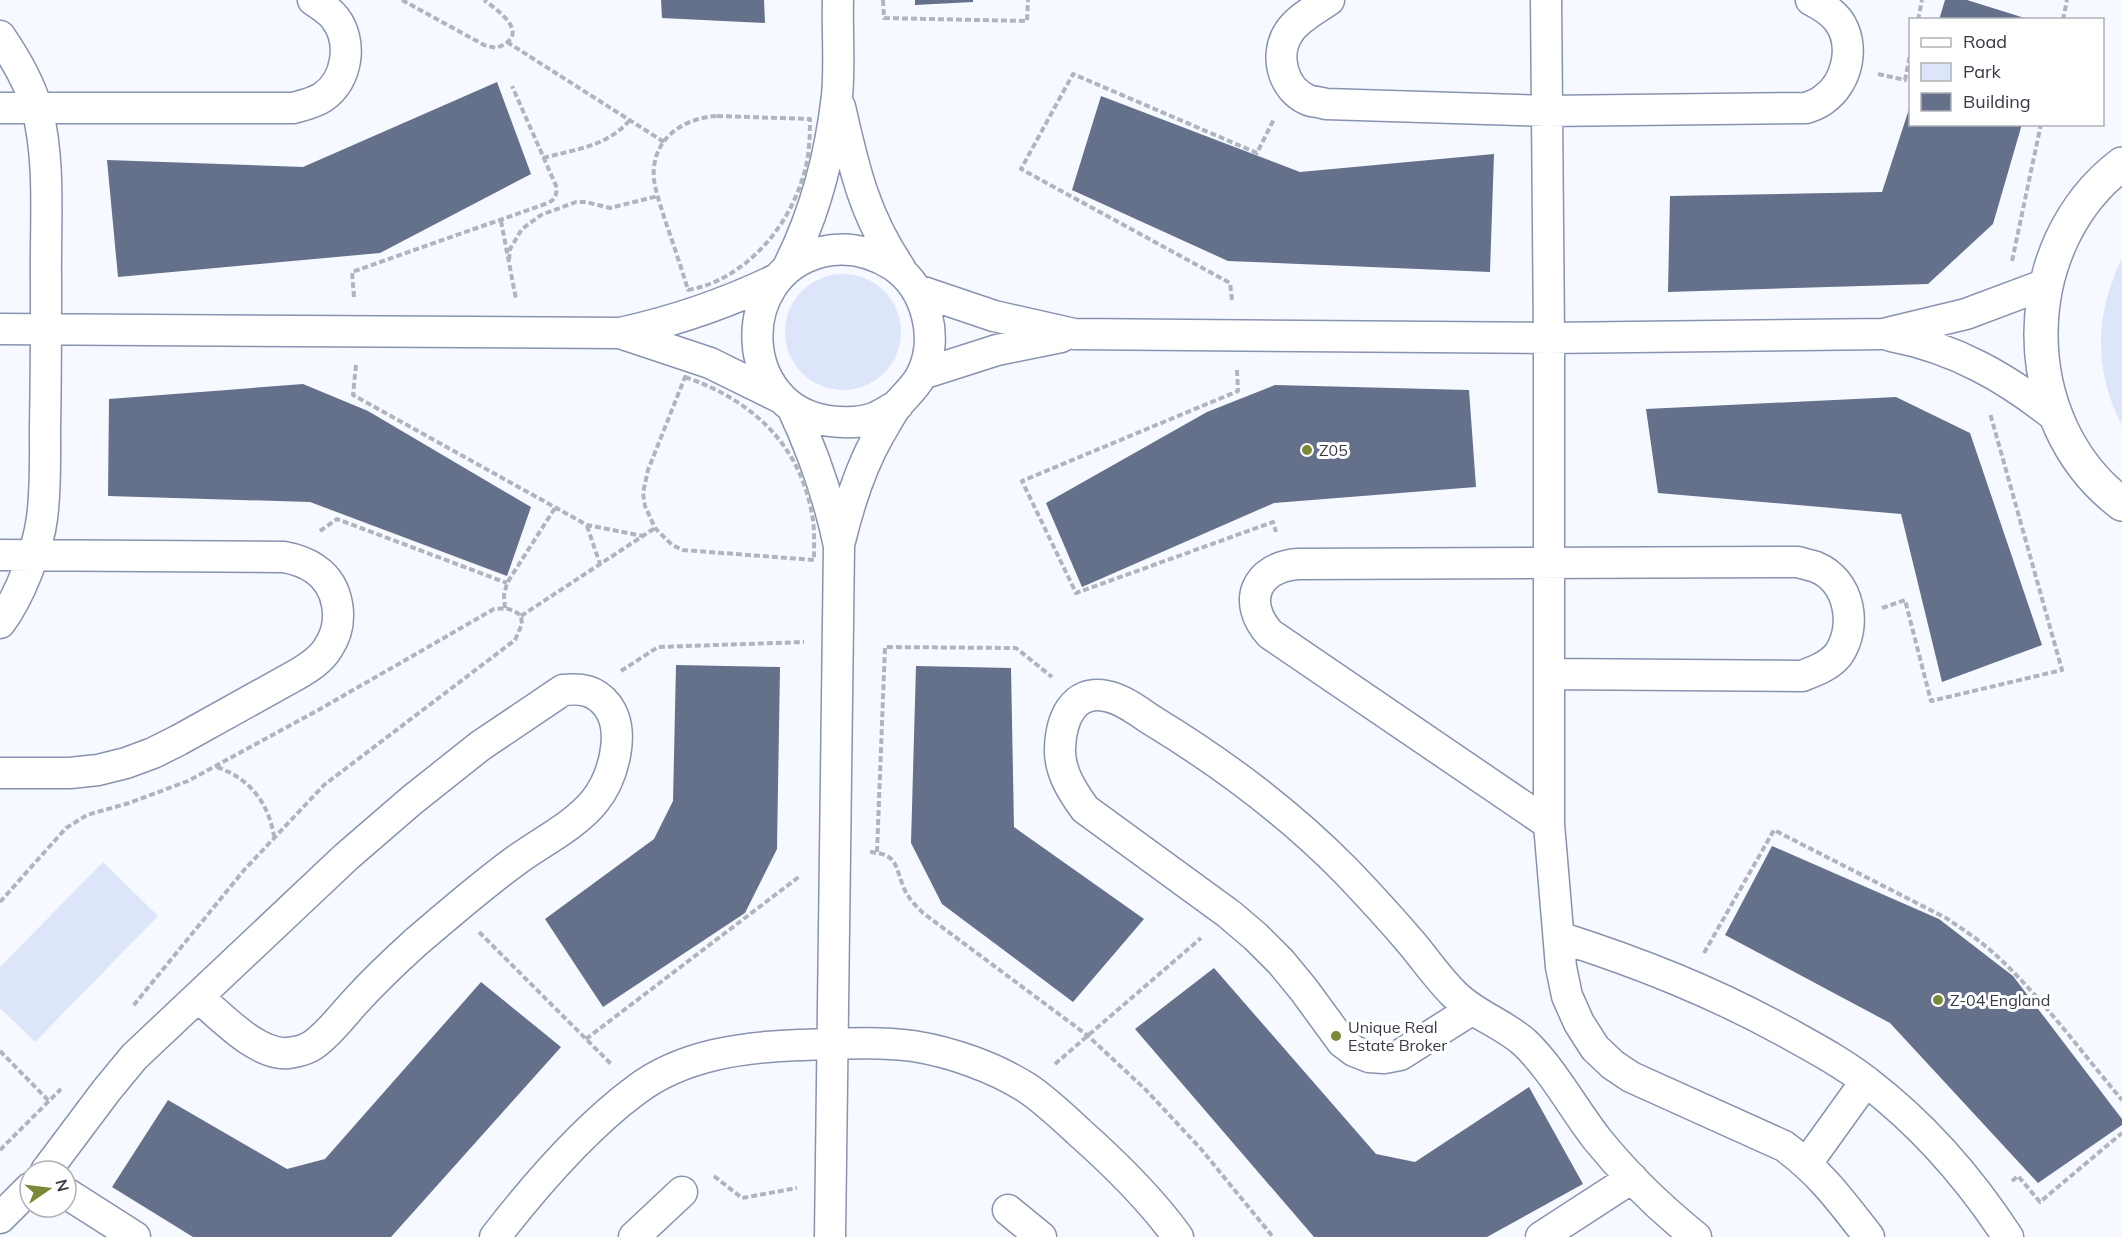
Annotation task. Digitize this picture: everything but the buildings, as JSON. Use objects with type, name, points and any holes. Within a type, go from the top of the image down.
[{"type":"street","points":[[0,108],[293,108],[310,104],[325,96],[337,83],[344,66],[347,49],[343,32],[334,16],[313,0]]},
{"type":"street","points":[[830,1237],[839,546],[821,477],[806,437],[788,403],[769,382],[760,362],[756,340],[758,318],[765,297],[802,238],[817,197],[837,95],[838,0]]},
{"type":"street","points":[[1329,0],[1289,31],[1281,49],[1282,69],[1291,87],[1307,100],[1326,104],[1546,111],[1806,108],[1822,101],[1836,89],[1846,68],[1848,55],[1846,37],[1839,21],[1826,8],[1811,0]]},
{"type":"street","points":[[1545,0],[1549,338],[1549,824],[1561,967],[1567,996],[1579,1023],[1595,1048],[1613,1065],[1631,1077],[1784,1146],[1827,1182],[1869,1237]]},
{"type":"street","points":[[0,36],[16,60],[37,108],[45,163],[46,329],[42,520],[20,590],[0,623]]},
{"type":"street","points":[[837,95],[857,182],[865,203],[887,250],[910,281],[926,310],[930,332],[928,353],[922,374],[898,405],[863,467],[853,493],[839,546]]},
{"type":"street","points":[[2122,164],[2096,188],[2079,209],[2061,241],[2046,284],[2042,306],[2040,352],[2049,396],[2068,441],[2099,483],[2122,504]]},
{"type":"street","points":[[0,329],[620,333],[696,313],[742,296],[809,255],[834,249],[859,250],[882,258],[910,281],[994,316],[1074,334],[1549,338],[1883,334],[1915,340],[1976,363],[2004,379],[2057,418]]},
{"type":"street","points":[[1883,334],[1966,314],[2046,284]]},
{"type":"street","points":[[620,333],[710,363],[818,420],[845,423],[873,418],[898,405]]},
{"type":"street","points":[[922,374],[997,350],[1074,334]]},
{"type":"street","points":[[0,555],[284,557],[301,561],[316,569],[329,582],[336,598],[339,616],[336,634],[328,650],[315,663],[153,753],[98,770],[70,773],[0,773]]},
{"type":"street","points":[[1549,674],[1802,676],[1821,669],[1837,656],[1846,638],[1850,618],[1845,597],[1834,580],[1818,568],[1798,562],[1284,565],[1271,571],[1261,581],[1255,595],[1256,610],[1260,623],[1270,634],[1549,824]]},
{"type":"street","points":[[55,1159],[134,1057],[346,857],[412,800],[480,746],[563,690],[576,688],[589,690],[609,706],[616,732],[612,766],[606,784],[596,800],[583,814],[518,859],[455,908],[365,991],[313,1045],[300,1051],[286,1053],[272,1052],[259,1047],[198,997]]},
{"type":"street","points":[[1471,1010],[1400,1055],[1384,1058],[1369,1057],[1342,1042],[1281,962],[1229,914],[1085,809],[1072,792],[1064,772],[1060,752],[1061,731],[1070,708],[1080,700],[1092,696],[1104,695],[1116,699],[1178,736],[1245,784],[1291,821],[1344,870],[1393,921],[1441,980],[1471,1010],[1508,1030],[1525,1043],[1598,1140],[1632,1178],[1696,1237]]},
{"type":"street","points":[[1559,937],[1687,982],[1809,1045],[1866,1081],[1905,1114],[1941,1151],[2008,1237]]},
{"type":"street","points":[[495,1237],[549,1173],[591,1130],[637,1089],[672,1070],[711,1055],[751,1047],[872,1043],[913,1046],[953,1055],[991,1069],[1027,1088],[1102,1152],[1136,1187],[1178,1237]]},
{"type":"street","points":[[1807,1163],[1866,1081]]},
{"type":"street","points":[[1541,1237],[1632,1178]]},
{"type":"street","points":[[634,1237],[682,1192]]},
{"type":"street","points":[[0,1218],[18,1200]]},
{"type":"street","points":[[78,1201],[135,1237]]},
{"type":"street","points":[[1008,1210],[1041,1237]]},
{"type":"path","points":[[402,0],[490,48],[496,48],[507,42],[512,31],[509,20],[484,0]]},
{"type":"path","points":[[883,0],[884,18],[1027,21],[1028,0]]},
{"type":"path","points":[[1918,18],[1922,0]]},
{"type":"path","points":[[2063,18],[2067,0]]},
{"type":"path","points":[[507,42],[664,142]]},
{"type":"path","points":[[1846,68],[1905,80],[1909,63]]},
{"type":"path","points":[[512,86],[557,188],[557,195],[552,201],[501,221],[352,272],[358,331],[353,394],[586,525],[643,536]]},
{"type":"path","points":[[702,117],[810,119],[807,162],[793,203],[765,245],[726,277],[703,288],[688,290],[658,196],[654,179],[658,153],[674,130],[687,122],[702,117]]},
{"type":"path","points":[[543,158],[605,140],[621,130],[630,120]]},
{"type":"path","points":[[2004,300],[2041,126]]},
{"type":"path","points":[[508,260],[510,249],[522,229],[541,215],[576,202],[610,208],[658,196]]},
{"type":"path","points":[[501,221],[522,332]]},
{"type":"path","points":[[1850,618],[1905,600],[1931,701],[2062,670],[1976,363]]},
{"type":"path","points":[[685,377],[712,387],[738,401],[760,418],[779,440],[804,484],[811,509],[814,560],[683,550],[672,545],[655,528],[645,506],[644,481],[685,377]]},
{"type":"path","points":[[506,608],[504,595],[507,583],[555,508]]},
{"type":"path","points":[[284,557],[336,519],[507,583]]},
{"type":"path","points":[[586,525],[600,564]]},
{"type":"path","points":[[521,616],[655,528]]},
{"type":"path","points":[[0,902],[66,828],[76,820],[159,793],[216,767],[494,609],[514,610],[521,616],[522,624],[515,640],[324,785],[245,869],[129,1012]]},
{"type":"path","points":[[589,690],[658,647],[838,640]]},
{"type":"path","points":[[877,852],[885,647],[1016,648],[1080,700]]},
{"type":"path","points":[[216,767],[231,772],[257,792],[272,820],[274,836]]},
{"type":"path","points":[[1687,982],[1774,830],[1946,918],[1972,936],[2018,977],[2122,1100]]},
{"type":"path","points":[[586,1039],[835,849],[877,852],[892,858],[908,896],[923,913],[1087,1035],[1146,1090],[1201,1149],[1273,1237]]},
{"type":"path","points":[[455,908],[637,1089]]},
{"type":"path","points":[[1027,1088],[1229,914]]},
{"type":"path","points":[[0,1051],[49,1101],[79,1126]]},
{"type":"path","points":[[0,1150],[64,1086]]},
{"type":"path","points":[[1985,1206],[2018,1176],[2040,1202],[2122,1133]]},
{"type":"path","points":[[682,1192],[704,1169],[742,1198],[830,1182]]},
{"type":"green space","points":[[2122,259],[2122,425],[2108,391],[2101,354],[2101,335],[2107,298]]},
{"type":"green space","points":[[843,274],[865,279],[884,291],[896,310],[901,332],[896,354],[884,373],[865,385],[843,390],[821,385],[802,373],[790,354],[785,332],[790,310],[802,291],[821,279]]},
{"type":"green space","points":[[103,862],[158,916],[35,1042],[0,1008],[0,967]]},
{"type":"place","name":"Z05","points":[[1307,450]]},
{"type":"place","name":"Z-04 England","points":[[1938,1000]]},
{"type":"place","name":"Unique Real Estate Broker","points":[[1336,1036]]}]
